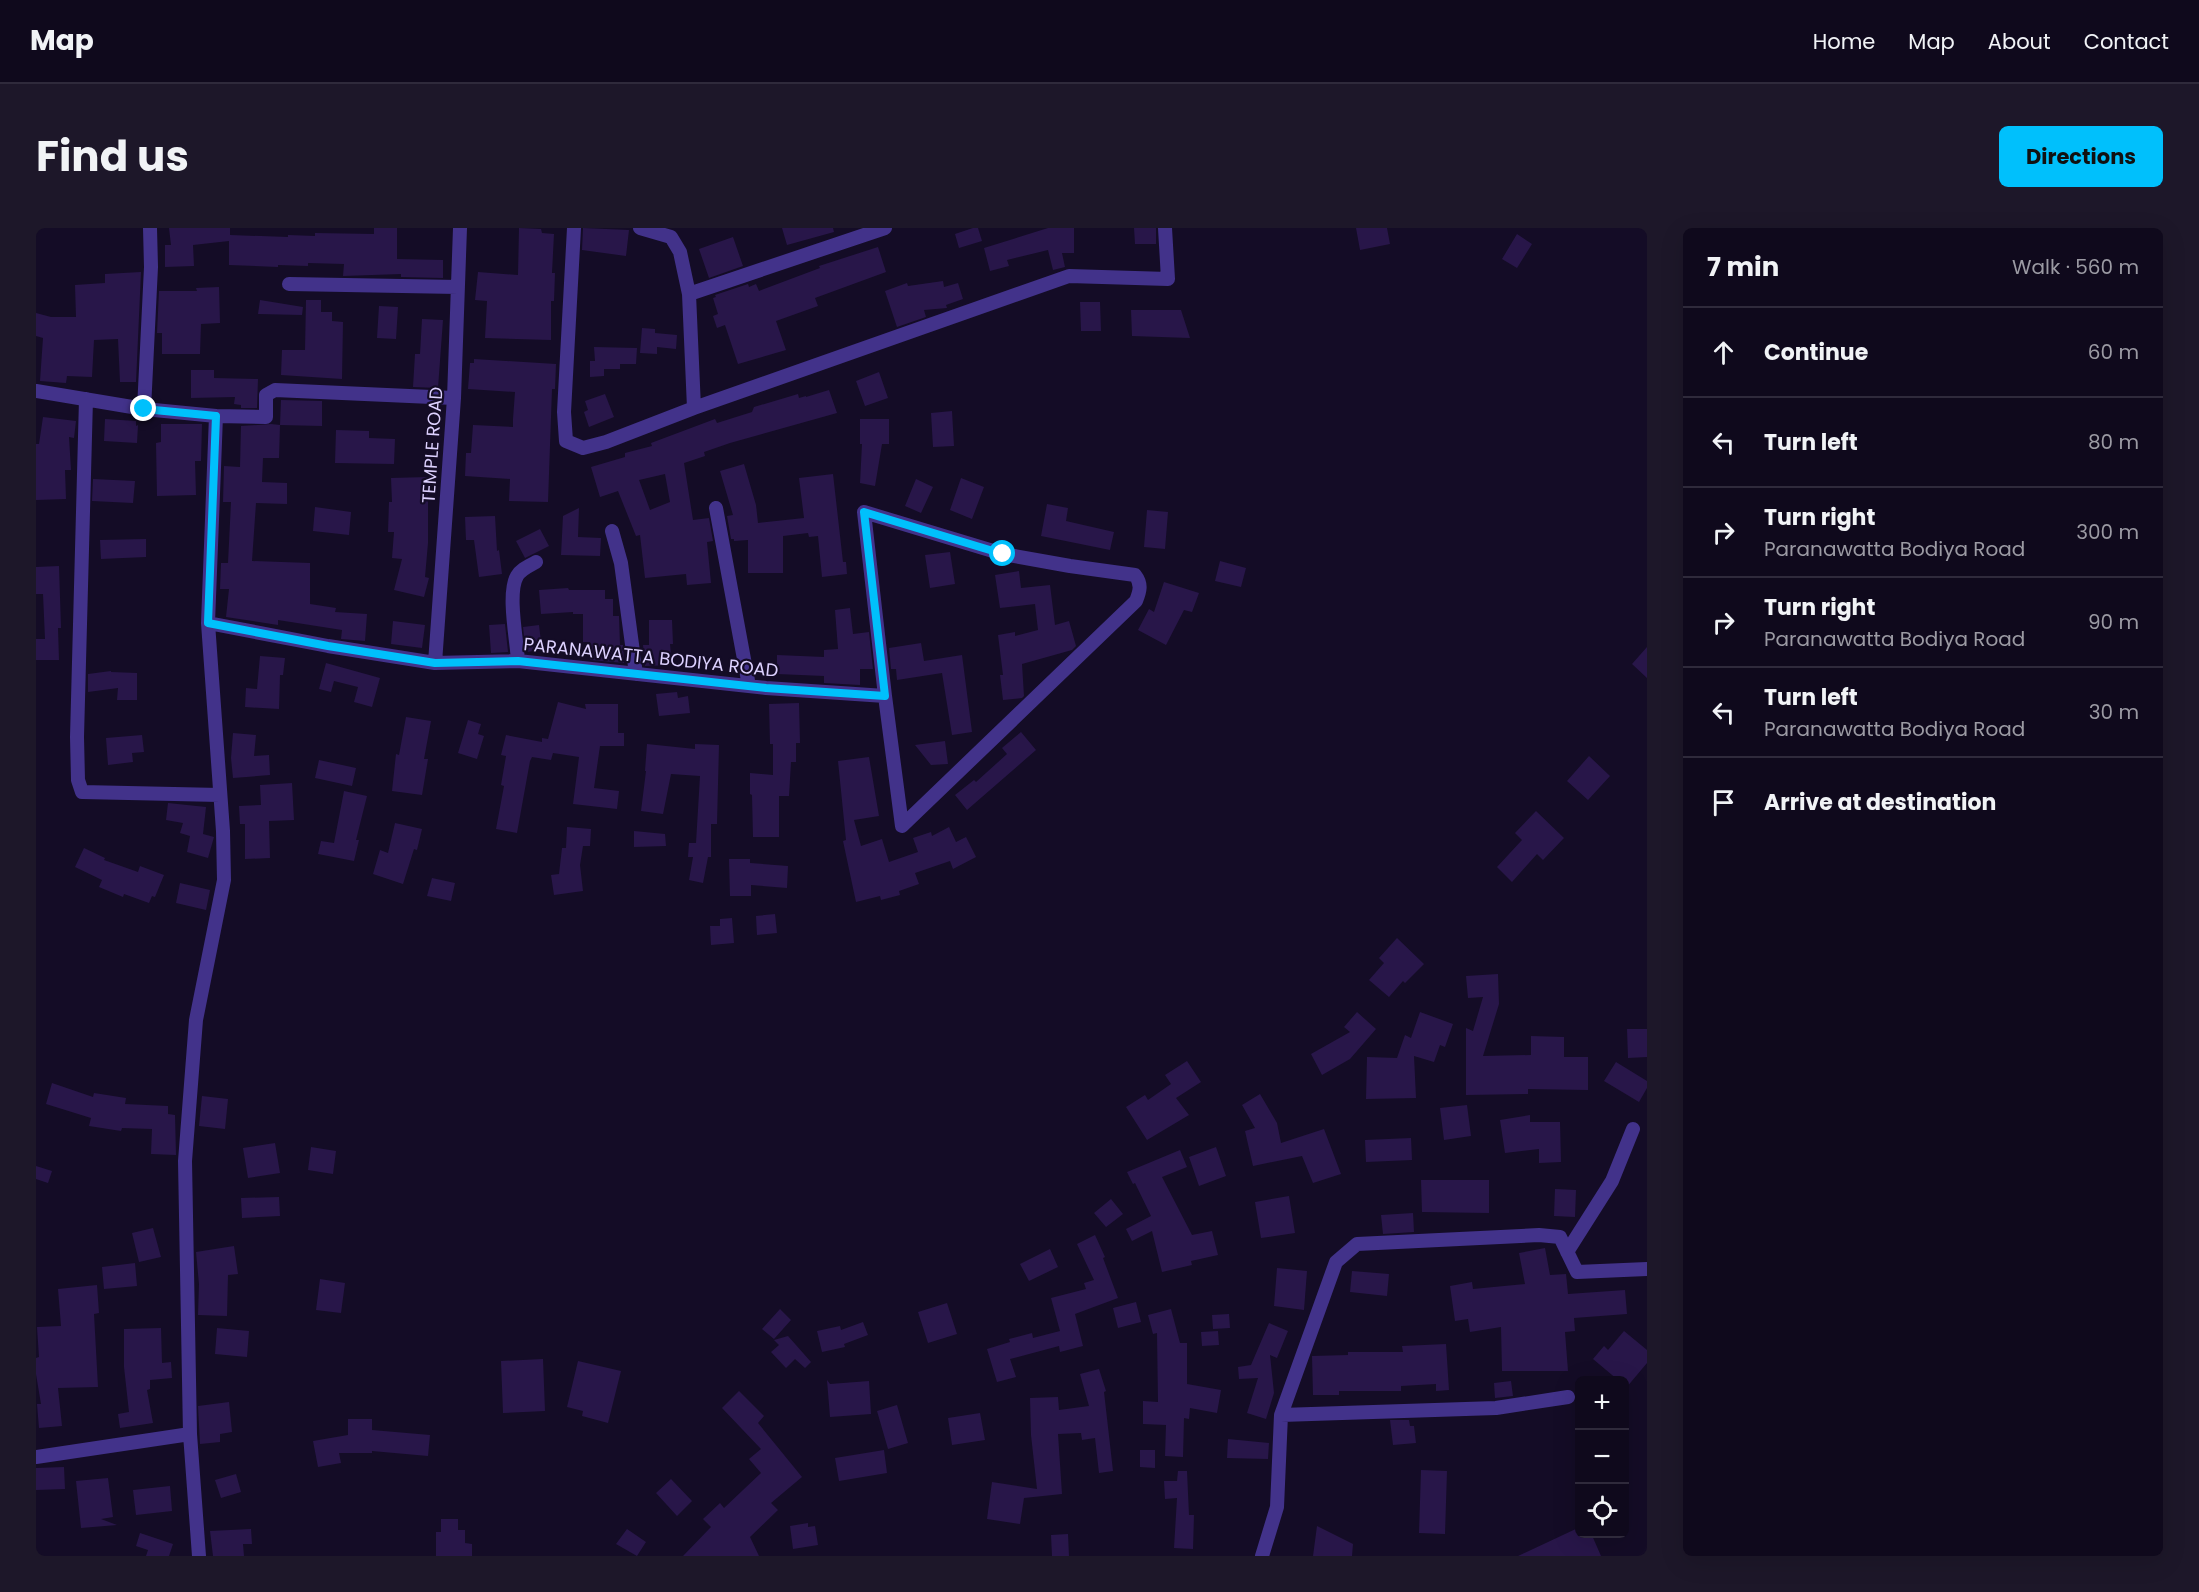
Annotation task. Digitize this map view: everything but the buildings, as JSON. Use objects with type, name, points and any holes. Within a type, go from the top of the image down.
[{"type":"street","points":[[144,409],[151,267],[150,228]]},
{"type":"street","name":"TEMPLE ROAD","points":[[435,663],[454,398],[460,228]]},
{"type":"street","points":[[574,228],[564,412],[566,441],[583,448],[606,442],[694,408],[1069,276],[1168,279],[1165,228]]},
{"type":"street","points":[[640,228],[671,237],[680,252],[689,294],[694,408]]},
{"type":"street","points":[[689,294],[885,228]]},
{"type":"street","points":[[289,284],[458,287]]},
{"type":"street","points":[[36,391],[144,409],[216,416],[266,417],[266,395],[275,390],[454,398]]},
{"type":"street","points":[[86,399],[77,737],[78,780],[82,792],[220,795]]},
{"type":"street","points":[[199,1556],[190,1434],[185,1161],[196,1020],[224,880],[208,623],[216,416]]},
{"type":"street","points":[[716,508],[749,686]]},
{"type":"street","points":[[864,512],[1003,554],[1135,575],[1140,581],[1136,601],[902,826],[885,696],[864,512]]},
{"type":"street","points":[[612,531],[626,592],[636,674]]},
{"type":"street","points":[[518,661],[513,591],[516,577],[523,569],[536,562]]},
{"type":"street","name":"PARANAWATTA BODIYA ROAD","points":[[208,623],[328,646],[435,663],[518,661],[749,686],[885,696]]},
{"type":"street","points":[[1567,1252],[1612,1181],[1633,1129]]},
{"type":"street","points":[[1262,1556],[1277,1507],[1281,1415],[1336,1262],[1357,1244],[1539,1235],[1560,1237],[1577,1272],[1647,1269]]},
{"type":"street","points":[[1281,1415],[1496,1407],[1568,1397]]},
{"type":"street","points":[[36,1457],[190,1434]]},
{"type":"route","points":[[144,409],[216,416],[208,623],[328,646],[435,663],[518,661],[766,688],[885,696],[864,512],[1003,554]]}]
